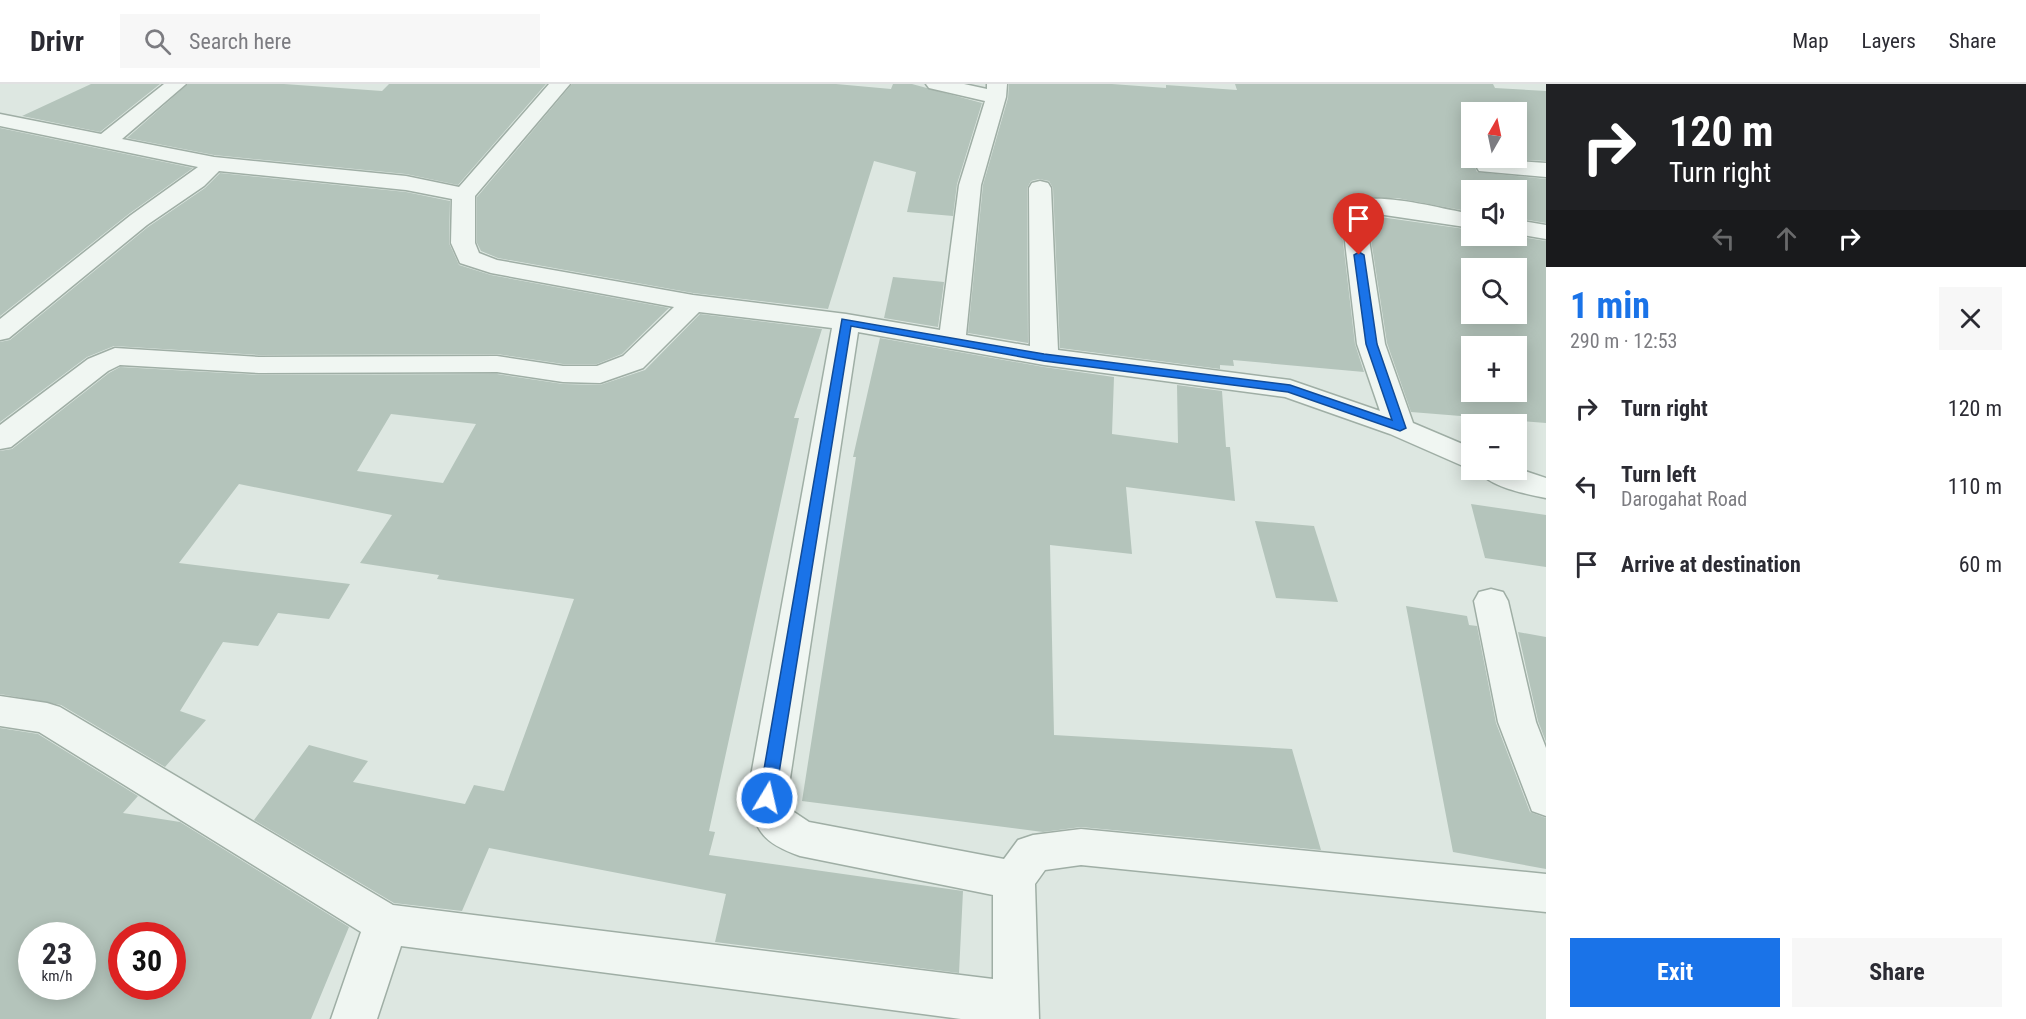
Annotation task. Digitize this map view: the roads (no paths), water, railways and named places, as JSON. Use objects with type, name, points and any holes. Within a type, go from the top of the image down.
[{"type":"street","points":[[105,142],[176,84]]},
{"type":"street","points":[[560,84],[523,124],[464,195],[463,243],[469,258],[491,266],[693,303],[846,322],[1044,357],[1290,389],[1400,428],[1461,455]]},
{"type":"street","points":[[936,84],[997,91],[970,185],[952,340]]},
{"type":"street","points":[[0,120],[214,164],[406,183],[464,195]]},
{"type":"street","points":[[0,332],[139,220],[196,181],[214,164]]},
{"type":"street","points":[[1516,168],[1546,170]]},
{"type":"street","points":[[1040,188],[1044,357]]},
{"type":"street","points":[[1400,428],[1371,344],[1356,233],[1361,206],[1383,206],[1461,219]]},
{"type":"street","points":[[1527,229],[1546,232]]},
{"type":"street","points":[[0,440],[98,365],[115,357],[260,365],[496,364],[563,374],[600,375],[633,362],[693,303]]},
{"type":"street","points":[[846,322],[767,798],[774,821],[800,838],[1014,880]]},
{"type":"street","points":[[1517,480],[1546,488]]},
{"type":"street","points":[[1491,601],[1517,722],[1546,799]]},
{"type":"street","points":[[0,711],[48,718],[386,924],[1016,1011],[1014,880],[1033,853],[1081,847],[1546,893]]},
{"type":"street","points":[[354,1019],[386,924]]}]
